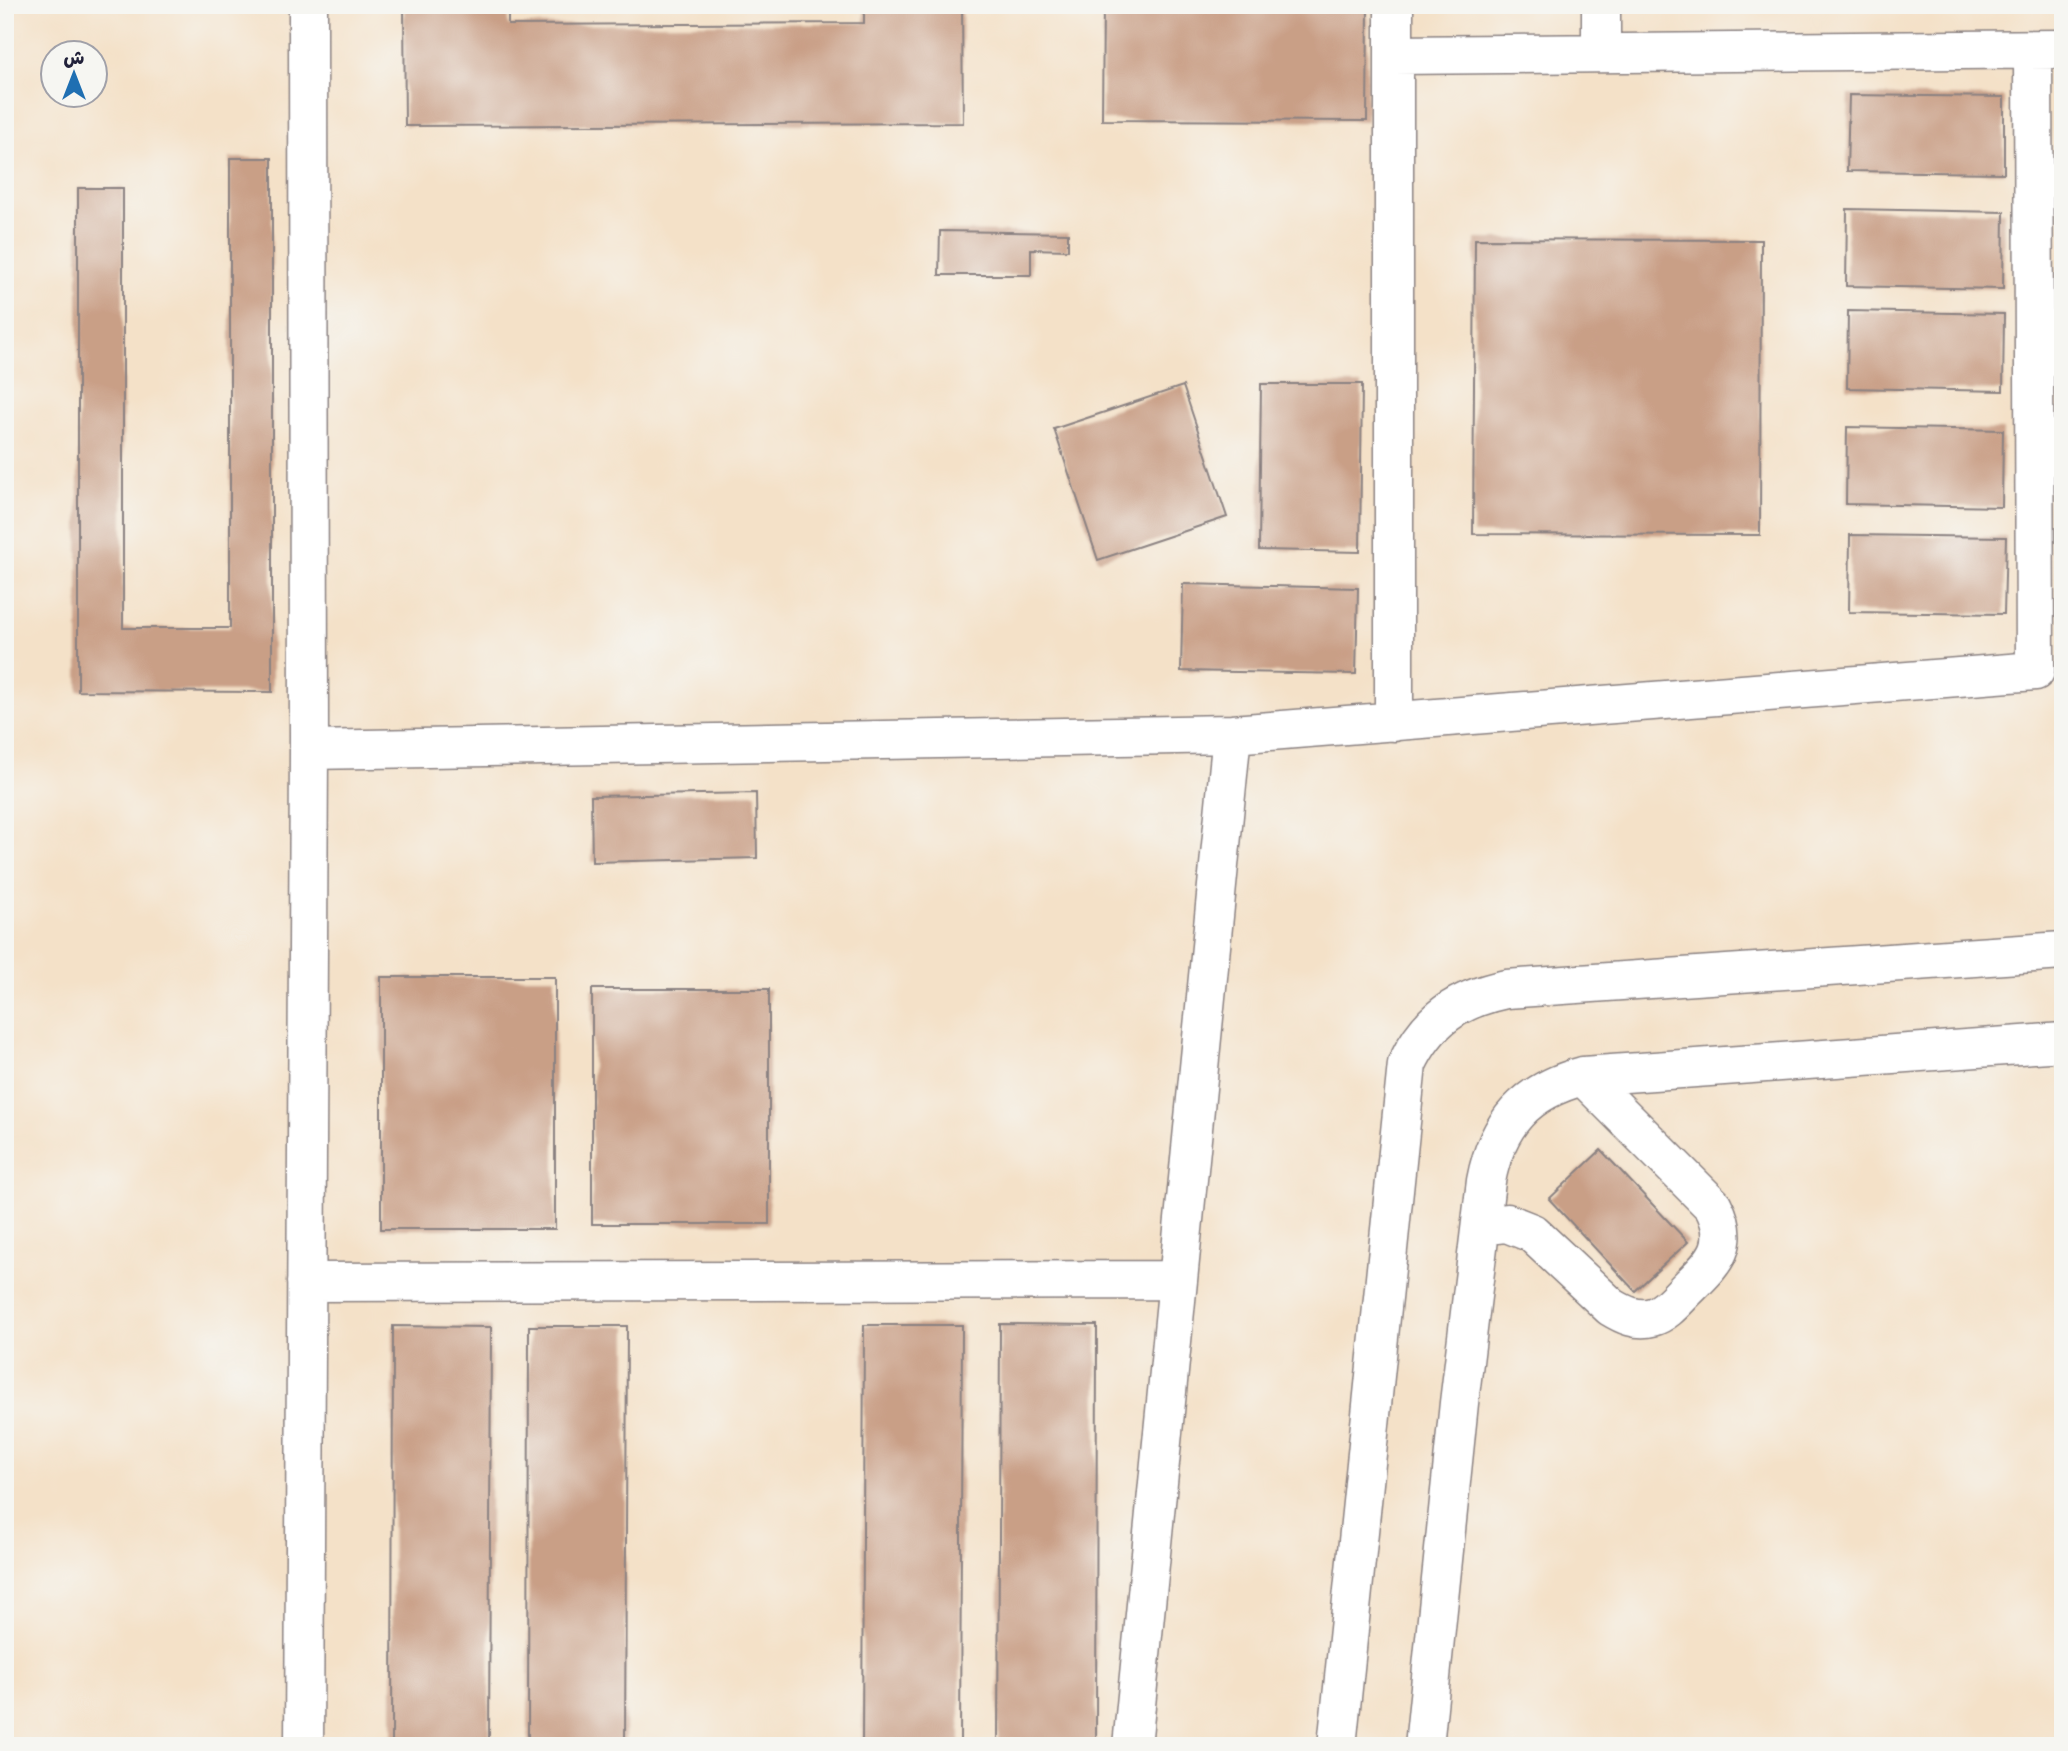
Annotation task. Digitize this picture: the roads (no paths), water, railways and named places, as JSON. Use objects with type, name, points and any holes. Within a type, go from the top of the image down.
[{"type":"street","points":[[304,1746],[309,750],[308,5]]},
{"type":"street","points":[[1394,5],[1394,722]]},
{"type":"street","points":[[1601,5],[1601,53]]},
{"type":"street","points":[[309,750],[1232,734],[2035,671],[2048,50],[1394,55]]},
{"type":"street","points":[[1132,1746],[1232,734]]},
{"type":"street","points":[[1337,1746],[1407,1064],[1426,1031],[1440,1017],[1460,1004],[1482,994],[1506,989],[2063,951]]},
{"type":"street","points":[[1424,1746],[1458,1403],[1490,1160],[1498,1139],[1525,1104],[1542,1091],[1583,1076],[2063,1042]]},
{"type":"street","points":[[1481,1226],[1507,1223],[1532,1233],[1611,1307],[1638,1318],[1653,1317],[1666,1310],[1710,1267],[1721,1244],[1722,1230],[1713,1206],[1583,1076]]},
{"type":"street","points":[[306,1282],[1178,1280]]}]
